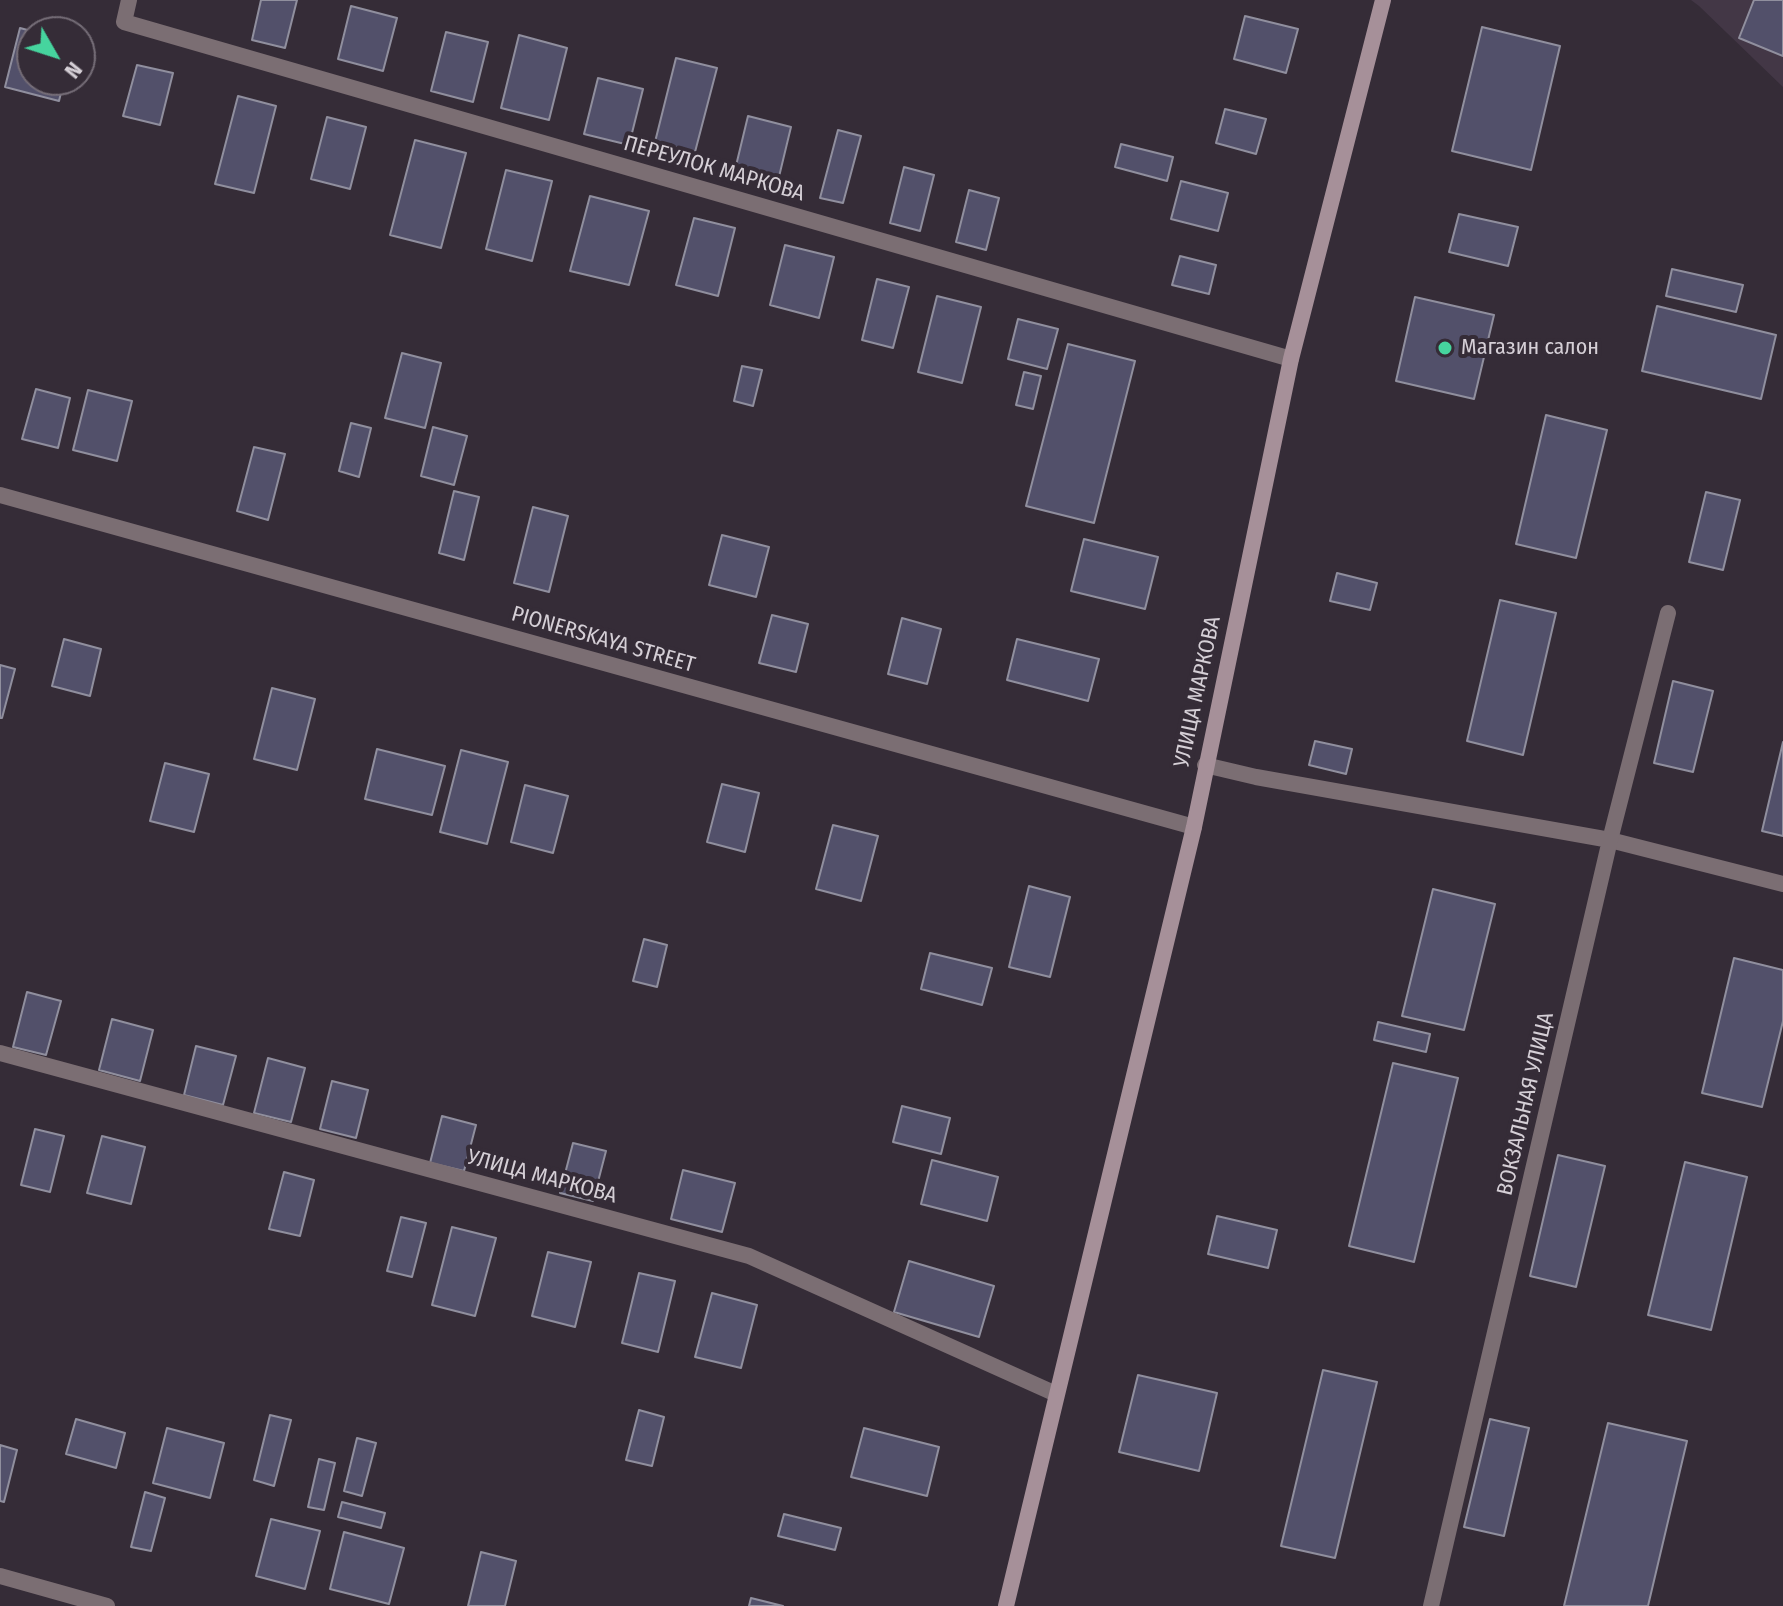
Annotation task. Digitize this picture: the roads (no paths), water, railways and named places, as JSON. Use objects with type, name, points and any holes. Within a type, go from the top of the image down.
[{"type":"main road","name":"УЛИЦА МАРКОВА","points":[[1006,1606],[1194,827],[1291,359],[1383,0]]},
{"type":"street","name":"ПЕРЕУЛОК МАРКОВА","points":[[129,0],[124,22],[1291,359]]},
{"type":"street","name":"PIONERSKAYA STREET","points":[[0,495],[1194,827]]},
{"type":"street","name":"ВОКЗАЛЬНАЯ УЛИЦА","points":[[1431,1606],[1610,840],[1668,613]]},
{"type":"street","points":[[1205,765],[1256,777],[1610,840],[1783,884]]},
{"type":"street","name":"УЛИЦА МАРКОВА","points":[[0,1053],[749,1256],[1056,1394]]},
{"type":"street","points":[[0,1577],[107,1606]]},
{"type":"place","name":"Магазин салон","points":[[1445,348]]}]
